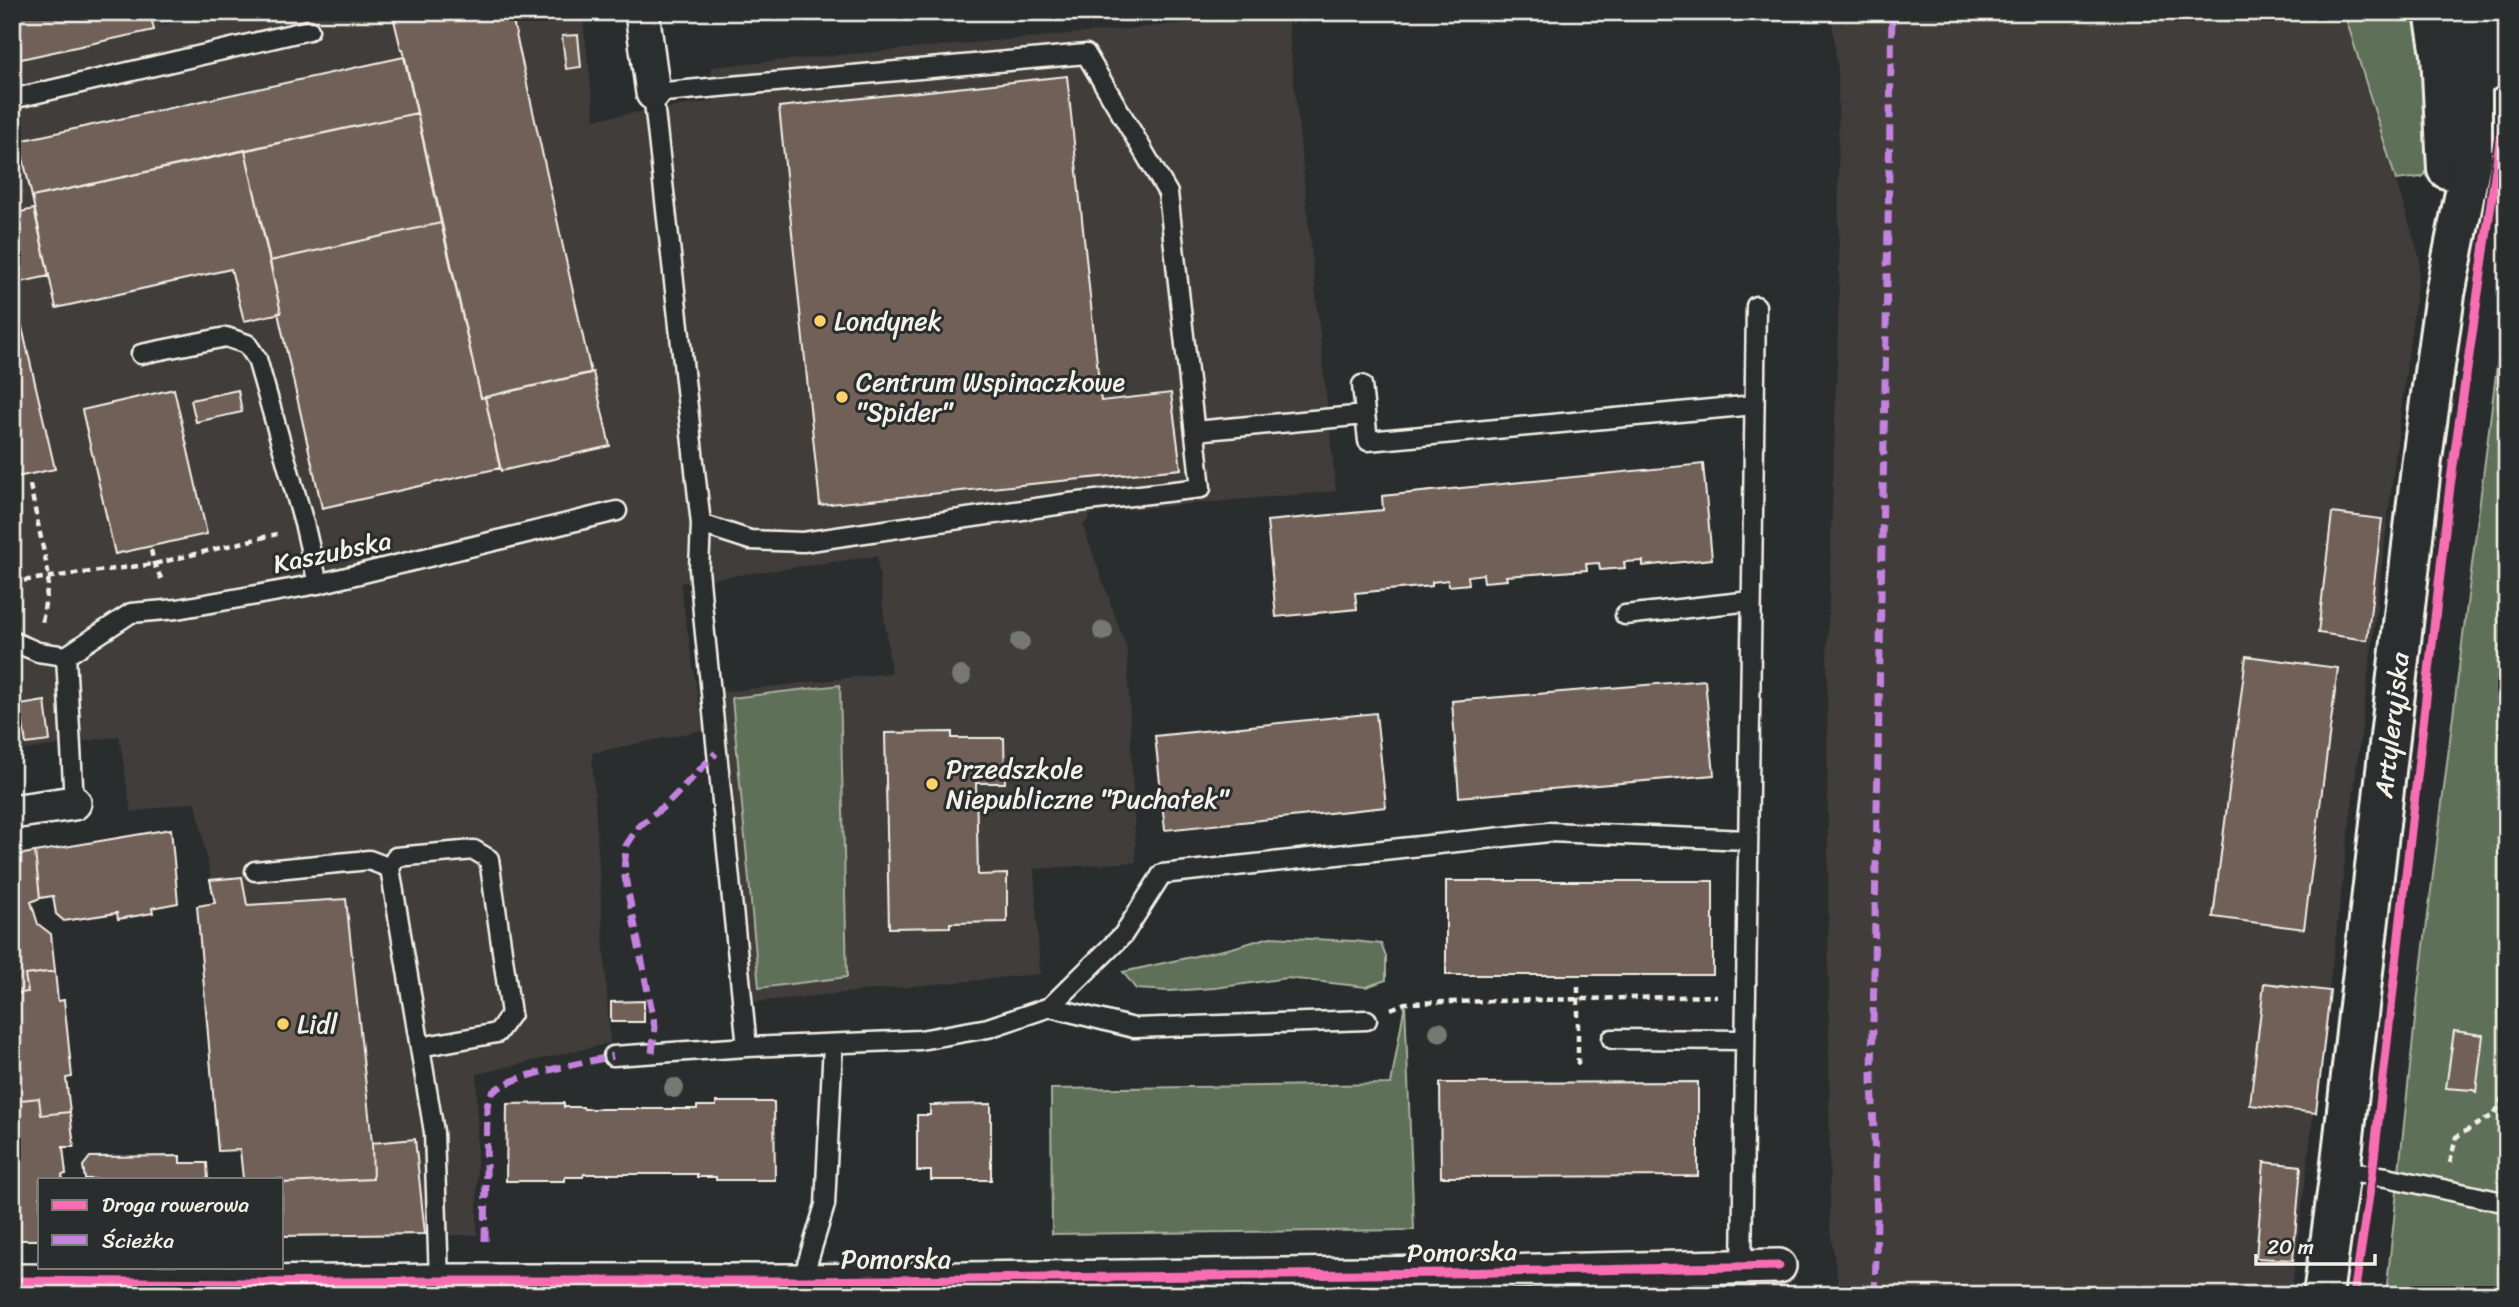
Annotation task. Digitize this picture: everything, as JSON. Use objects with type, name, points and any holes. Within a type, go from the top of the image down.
[{"type":"main road","points":[[2434,12],[2441,54],[2447,146],[2445,294]]},
{"type":"main road","points":[[2472,12],[2472,158]]},
{"type":"main road","points":[[2472,158],[2493,12]]},
{"type":"main road","name":"Artyleryjska","points":[[2323,1295],[2340,1171],[2403,606],[2445,294],[2472,158]]},
{"type":"street","points":[[642,12],[653,93]]},
{"type":"street","points":[[12,812],[74,803]]},
{"type":"street","name":"Pomorska","points":[[12,1281],[253,1289],[439,1281],[802,1288],[1446,1284],[1588,1282],[1742,1266],[1779,1266]]},
{"type":"lane","points":[[12,99],[309,30]]},
{"type":"lane","points":[[701,524],[750,540],[803,542],[1070,503],[1201,488],[1168,193],[1086,54],[653,93],[701,524],[699,569],[747,1047]]},
{"type":"lane","points":[[1742,1266],[1756,306]]},
{"type":"lane","points":[[141,354],[226,337],[247,344],[257,359],[305,527],[318,584]]},
{"type":"lane","points":[[1362,385],[1368,441],[1755,405]]},
{"type":"lane","points":[[1195,430],[1365,415]]},
{"type":"lane","name":"Kaszubska","points":[[66,656],[131,613],[177,609],[318,584],[617,511]]},
{"type":"lane","points":[[1625,615],[1751,601]]},
{"type":"lane","points":[[12,641],[38,652],[66,656],[74,803]]},
{"type":"lane","points":[[613,1056],[747,1047],[920,1041],[988,1028],[1050,1007],[1124,935],[1162,874],[1549,832],[1748,840]]},
{"type":"lane","points":[[420,1047],[497,1033],[510,1014],[489,859],[474,850],[396,857],[390,868],[434,1132],[439,1281]]},
{"type":"lane","points":[[255,871],[369,860],[390,868]]},
{"type":"lane","points":[[1050,1007],[1134,1028],[1367,1020]]},
{"type":"lane","points":[[1612,1039],[1745,1040]]},
{"type":"lane","points":[[802,1288],[825,1205],[832,1044]]},
{"type":"lane","points":[[2340,1171],[2387,1177],[2507,1203]]},
{"type":"path","points":[[30,485],[49,577],[38,652]]},
{"type":"path","points":[[12,582],[154,564],[305,527]]},
{"type":"path","points":[[1578,986],[1578,1066]]},
{"type":"path","points":[[1405,1003],[1746,995]]},
{"type":"path","points":[[2444,1189],[2456,1137],[2495,1114],[2507,1087]]},
{"type":"shaded area","points":[[12,12],[160,12],[164,25],[219,12],[582,12],[595,119],[714,101],[711,67],[1287,14],[1336,491],[1092,513],[1083,526],[1127,649],[1136,862],[1034,869],[1040,974],[752,1002],[722,692],[891,673],[877,556],[680,583],[703,730],[592,753],[610,1043],[477,1074],[477,1235],[284,1236],[284,1178],[243,1178],[240,1150],[218,1151],[197,906],[215,902],[196,802],[131,812],[119,736],[12,752]]},
{"type":"shaded area","points":[[1831,12],[2344,12],[2420,259],[2291,1295],[1840,1295],[1830,1229],[1827,659],[1839,298],[1838,72]]},
{"type":"green space","points":[[2344,12],[2415,12],[2424,77],[2430,170],[2422,177],[2396,180]]},
{"type":"green space","points":[[2507,286],[2507,1295],[2386,1295],[2416,1010]]},
{"type":"green space","points":[[840,685],[847,977],[759,988],[732,698]]},
{"type":"green space","points":[[1270,937],[1381,944],[1386,957],[1386,980],[1366,987],[1287,978],[1169,991],[1136,989],[1123,972],[1232,948]]},
{"type":"green space","points":[[1405,1003],[1414,1230],[1052,1234],[1051,1089],[1391,1084]]},
{"type":"building","points":[[12,12],[150,12],[154,30],[12,61]]},
{"type":"building","points":[[392,12],[511,12],[591,373],[481,398],[403,49]]},
{"type":"building","points":[[578,35],[581,67],[566,69],[562,36]]},
{"type":"building","points":[[404,57],[417,113],[32,197],[19,141]]},
{"type":"building","points":[[1067,76],[1101,401],[1171,393],[1181,469],[820,505],[779,107]]},
{"type":"building","points":[[417,113],[441,223],[270,261],[245,150]]},
{"type":"building","points":[[245,150],[281,313],[244,321],[231,269],[56,308],[32,197]]},
{"type":"building","points":[[34,209],[49,276],[12,284],[12,214]]},
{"type":"building","points":[[441,223],[500,468],[322,508],[278,313],[281,313],[270,261]]},
{"type":"building","points":[[12,284],[55,469],[12,478]]},
{"type":"building","points":[[593,372],[610,446],[501,471],[485,397]]},
{"type":"building","points":[[174,389],[207,534],[115,554],[82,410]]},
{"type":"building","points":[[238,390],[242,412],[196,422],[191,400]]},
{"type":"building","points":[[1703,464],[1712,559],[1643,566],[1643,561],[1624,562],[1625,568],[1600,570],[1599,563],[1586,564],[1587,570],[1506,576],[1507,580],[1484,582],[1483,574],[1468,576],[1469,584],[1449,586],[1448,580],[1432,582],[1432,586],[1355,593],[1357,609],[1276,617],[1267,521],[1383,510],[1382,496]]},
{"type":"building","points":[[2332,513],[2382,519],[2367,640],[2318,633]]},
{"type":"building","points":[[2246,656],[2338,668],[2304,929],[2213,917]]},
{"type":"building","points":[[1705,680],[1714,775],[1459,797],[1452,701]]},
{"type":"building","points":[[45,701],[50,741],[26,744],[20,705]]},
{"type":"building","points":[[1376,713],[1386,807],[1165,830],[1155,736]]},
{"type":"building","points":[[952,732],[952,738],[1004,738],[1005,783],[976,783],[978,875],[1007,874],[1007,922],[889,928],[885,733]]},
{"type":"building","points":[[171,829],[178,903],[152,908],[153,913],[118,919],[117,913],[64,921],[56,914],[53,896],[40,898],[35,852]]},
{"type":"building","points":[[35,852],[40,898],[31,902],[38,924],[51,934],[55,971],[25,975],[28,992],[12,994],[12,856]]},
{"type":"building","name":"Lidl","points":[[242,877],[247,905],[346,899],[372,1143],[373,1179],[284,1183],[284,1178],[243,1178],[240,1150],[218,1151],[197,906],[215,903],[210,880]]},
{"type":"building","points":[[1446,881],[1713,881],[1713,975],[1446,975]]},
{"type":"building","points":[[55,971],[58,1001],[64,1000],[72,1077],[66,1078],[70,1112],[41,1115],[39,1098],[12,1101],[12,994],[28,992],[25,975]]},
{"type":"building","points":[[2264,983],[2330,991],[2316,1113],[2250,1105]]},
{"type":"building","points":[[644,1001],[644,1022],[611,1022],[611,1002]]},
{"type":"building","points":[[2454,1031],[2483,1035],[2476,1092],[2446,1088]]},
{"type":"building","points":[[1698,1082],[1698,1176],[1441,1177],[1440,1083]]},
{"type":"building","points":[[39,1098],[41,1115],[70,1112],[74,1147],[63,1147],[66,1174],[62,1175],[63,1178],[38,1178],[38,1240],[12,1240],[12,1101]]},
{"type":"building","points":[[716,1102],[774,1102],[775,1180],[716,1180],[716,1177],[697,1177],[697,1174],[584,1174],[583,1177],[565,1177],[565,1181],[506,1181],[507,1104],[564,1103],[564,1107],[584,1109],[697,1109],[697,1106],[716,1106]]},
{"type":"building","points":[[991,1104],[991,1180],[931,1180],[931,1171],[917,1171],[917,1115],[930,1115],[930,1105]]},
{"type":"building","points":[[415,1139],[425,1234],[284,1236],[284,1183],[373,1179],[372,1143]]},
{"type":"building","points":[[180,1156],[180,1163],[207,1163],[208,1178],[85,1178],[83,1166],[90,1157]]},
{"type":"building","points":[[2264,1162],[2301,1166],[2293,1260],[2256,1258]]},
{"type":"marked path","points":[[1875,1295],[1877,1219],[1872,1077],[1892,12]]},
{"type":"marked path","points":[[652,1053],[655,1027],[624,872],[626,846],[639,826],[667,804],[716,753]]},
{"type":"marked path","points":[[485,1241],[487,1107],[492,1094],[516,1080],[613,1056]]},
{"type":"cycle path","points":[[2354,1295],[2372,1175],[2450,486],[2507,93]]},
{"type":"cycle path","points":[[12,1281],[802,1281],[1779,1266]]},
{"type":"place","name":"Londynek","points":[[820,321]]},
{"type":"place","name":"Centrum Wspinaczkowe \"Spider\"","points":[[842,397]]},
{"type":"place","name":"Przedszkole Niepubliczne \"Puchatek\"","points":[[932,784]]},
{"type":"place","name":"Lidl","points":[[283,1024]]}]
